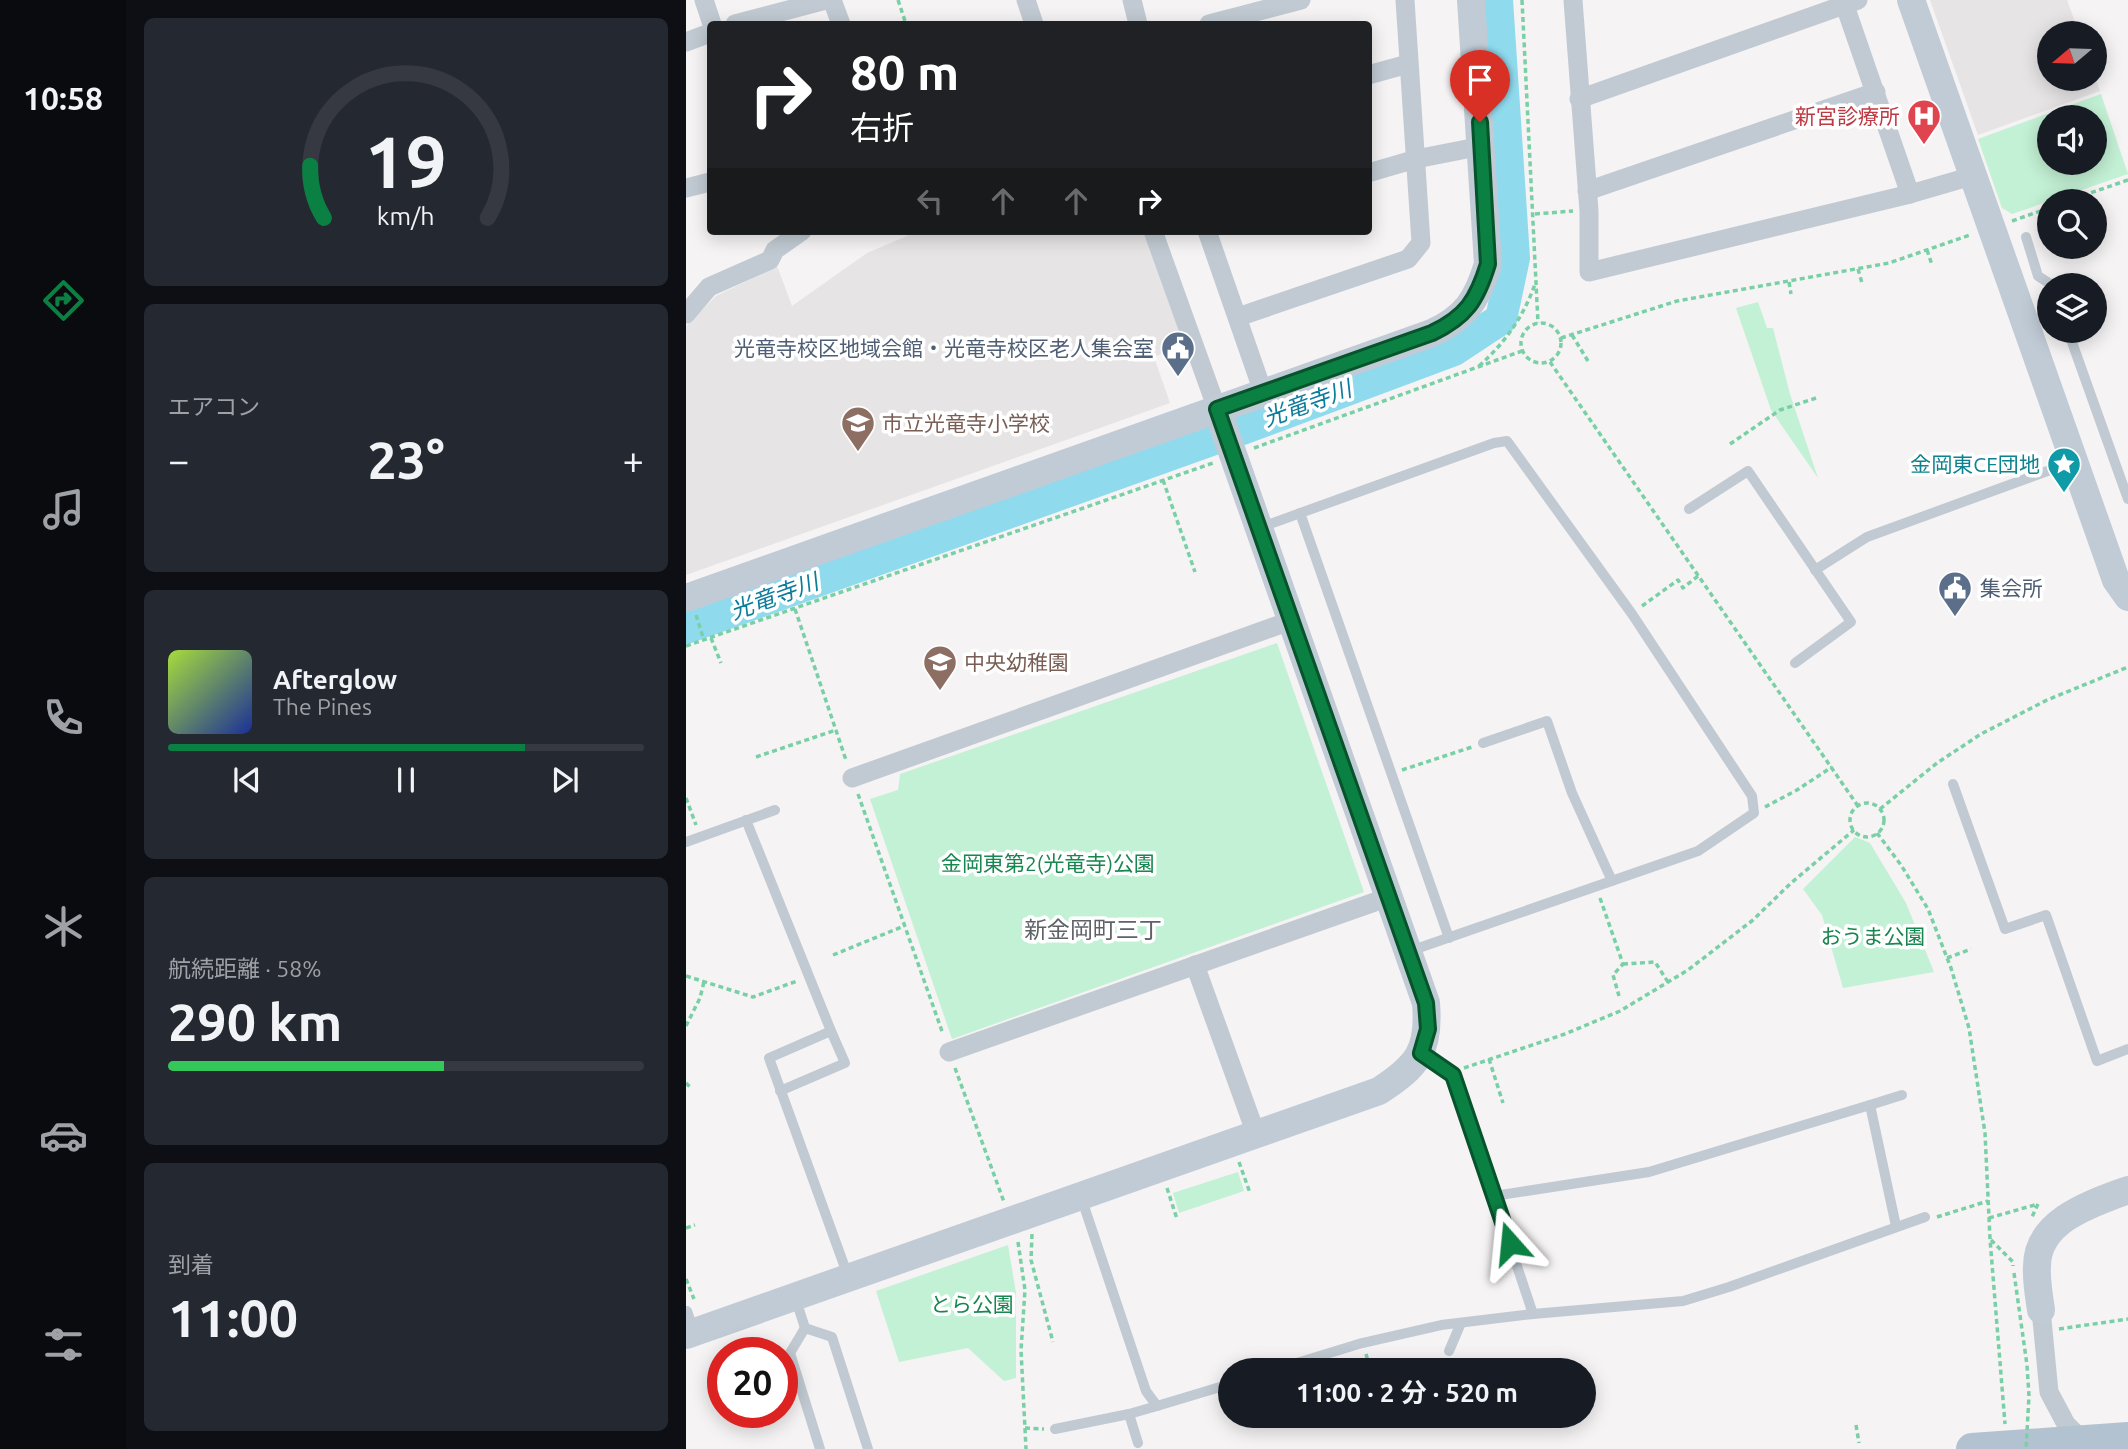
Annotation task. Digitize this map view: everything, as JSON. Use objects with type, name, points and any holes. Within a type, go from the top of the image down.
[{"type":"main road","points":[[1972,1449],[2128,1438]]},
{"type":"street","points":[[704,0],[711,21]]},
{"type":"street","points":[[746,21],[826,0]]},
{"type":"street","points":[[832,0],[840,21]]},
{"type":"street","points":[[1026,0],[1033,21]]},
{"type":"street","points":[[1132,0],[1137,21]]},
{"type":"street","points":[[1220,21],[1301,0]]},
{"type":"street","points":[[1238,317],[1408,259],[1421,243],[1405,0]]},
{"type":"street","points":[[690,604],[1225,439],[1263,392],[1454,323],[1472,303],[1488,264],[1471,0]]},
{"type":"street","points":[[1911,0],[2116,580],[2128,597]]},
{"type":"street","points":[[1577,1],[1579,99],[1588,201],[1589,272],[1910,194],[1972,176]]},
{"type":"street","points":[[1579,99],[1848,2],[1910,194]]},
{"type":"street","points":[[686,42],[707,34]]},
{"type":"street","points":[[1372,74],[1408,64]]},
{"type":"street","points":[[1588,201],[1876,92]]},
{"type":"street","points":[[1372,172],[1416,159],[1482,146]]},
{"type":"street","points":[[686,188],[707,183]]},
{"type":"street","points":[[686,314],[709,287],[770,260],[773,241],[790,235]]},
{"type":"street","points":[[691,1321],[794,1296],[1379,1091],[1406,1074],[1421,1053],[1428,1029],[1426,1003],[1154,235]]},
{"type":"street","points":[[1209,235],[1263,392]]},
{"type":"street","points":[[852,778],[1290,621]]},
{"type":"street","points":[[949,1052],[1389,897]]},
{"type":"street","points":[[1195,965],[1255,1134]]},
{"type":"street","points":[[2083,1441],[2066,1424],[2049,1392],[2036,1264],[2041,1247],[2053,1230],[2078,1209],[2128,1190]]},
{"type":"lane","points":[[2026,237],[2037,273]]},
{"type":"lane","points":[[2072,343],[2128,499]]},
{"type":"lane","points":[[1258,528],[1494,443],[1507,441],[1632,614],[1752,796],[1754,813],[1698,851],[1409,952]]},
{"type":"lane","points":[[1815,570],[1867,537],[2075,461]]},
{"type":"lane","points":[[1689,509],[1748,471],[1851,622],[1795,663]]},
{"type":"lane","points":[[1300,513],[1449,938]]},
{"type":"lane","points":[[1483,743],[1547,721],[1573,793],[1612,881]]},
{"type":"lane","points":[[1953,783],[2005,929],[2046,915],[2096,1061],[2128,1049]]},
{"type":"lane","points":[[686,842],[775,810]]},
{"type":"lane","points":[[746,820],[845,1063],[780,1091]]},
{"type":"lane","points":[[831,1031],[769,1058],[848,1277]]},
{"type":"lane","points":[[1421,1053],[1453,1075],[1533,1314]]},
{"type":"lane","points":[[1494,1196],[1649,1172],[1902,1096]]},
{"type":"lane","points":[[1870,1105],[1896,1226]]},
{"type":"lane","points":[[1080,1197],[1146,1391],[1157,1406]]},
{"type":"lane","points":[[1313,1358],[1362,1343],[1441,1325],[1683,1301],[1924,1217]]},
{"type":"lane","points":[[794,1296],[805,1328],[790,1353],[820,1449]]},
{"type":"lane","points":[[1448,1351],[1461,1323]]},
{"type":"lane","points":[[805,1328],[832,1337],[868,1449]]},
{"type":"lane","points":[[1055,1429],[1129,1414],[1218,1388]]},
{"type":"lane","points":[[1129,1414],[1138,1443]]},
{"type":"path","points":[[898,0],[905,21]]},
{"type":"path","points":[[1522,0],[1538,323]]},
{"type":"path","points":[[2102,189],[2128,180]]},
{"type":"path","points":[[1534,214],[1588,201]]},
{"type":"path","points":[[2005,223],[2037,212]]},
{"type":"path","points":[[1561,338],[1677,301],[1889,263],[1979,232]]},
{"type":"path","points":[[1927,250],[1932,265]]},
{"type":"path","points":[[1858,269],[1862,283]]},
{"type":"path","points":[[1477,368],[1500,346],[1522,315],[1537,279]]},
{"type":"path","points":[[1789,281],[1791,294]]},
{"type":"path","points":[[1538,323],[1555,328],[1561,338],[1560,352],[1550,362],[1531,361],[1522,351],[1523,333],[1538,323]]},
{"type":"path","points":[[1572,335],[1588,361]]},
{"type":"path","points":[[686,646],[1163,480],[1225,439],[1477,368],[1522,351]]},
{"type":"path","points":[[1550,362],[1858,806]]},
{"type":"path","points":[[1730,444],[1780,410],[1816,398]]},
{"type":"path","points":[[1163,480],[1195,572]]},
{"type":"path","points":[[1632,614],[1678,580],[1683,588],[1698,576]]},
{"type":"path","points":[[690,604],[704,640]]},
{"type":"path","points":[[795,609],[904,926],[1006,1208]]},
{"type":"path","points":[[710,638],[721,663]]},
{"type":"path","points":[[1880,809],[1937,763],[1981,734],[2047,700],[2128,667]]},
{"type":"path","points":[[756,757],[836,730]]},
{"type":"path","points":[[1392,773],[1483,743]]},
{"type":"path","points":[[1754,813],[1832,767]]},
{"type":"path","points":[[686,798],[700,837]]},
{"type":"path","points":[[1867,803],[1880,809],[1884,819],[1877,833],[1863,836],[1854,830],[1851,814],[1858,806],[1867,803]]},
{"type":"path","points":[[1462,1069],[1565,1034],[1620,1011],[1688,970],[1753,920],[1791,883],[1854,830]]},
{"type":"path","points":[[1877,833],[1928,909],[1969,1028],[1985,1133],[1990,1239],[2006,1429]]},
{"type":"path","points":[[1596,887],[1623,964]]},
{"type":"path","points":[[833,955],[904,926]]},
{"type":"path","points":[[1947,958],[1971,949]]},
{"type":"path","points":[[1619,996],[1613,975],[1623,964],[1655,962],[1668,982]]},
{"type":"path","points":[[686,976],[752,997],[809,976]]},
{"type":"path","points":[[686,1026],[705,982]]},
{"type":"path","points":[[1489,1059],[1503,1103]]},
{"type":"path","points":[[686,1083],[691,1088]]},
{"type":"path","points":[[1237,1155],[1250,1193]]},
{"type":"path","points":[[1164,1181],[1177,1219]]},
{"type":"path","points":[[1924,1217],[1938,1217],[1988,1201]]},
{"type":"path","points":[[1989,1218],[2038,1204],[2028,1227]]},
{"type":"path","points":[[686,1228],[695,1225]]},
{"type":"path","points":[[1032,1227],[1031,1260],[1053,1342]]},
{"type":"path","points":[[1015,1233],[1025,1290],[1021,1350],[1026,1449]]},
{"type":"path","points":[[1990,1239],[2013,1262]]},
{"type":"path","points":[[2018,1251],[2013,1262],[2028,1365],[2026,1449]]},
{"type":"path","points":[[686,1279],[691,1321]]},
{"type":"path","points":[[2042,1320],[2128,1319]]},
{"type":"path","points":[[1856,1425],[1859,1443]]},
{"type":"shaded area","points":[[1930,0],[2067,0],[2075,21],[2037,21],[2037,91],[2100,91],[2061,105],[2037,105],[2037,114],[1978,135]]},
{"type":"shaded area","name":"市立光竜寺小学校","points":[[910,235],[1144,235],[1185,345],[1154,357],[1170,403],[686,575],[686,326],[716,296],[777,266],[792,306],[867,253]]},
{"type":"green space","points":[[2101,94],[2105,105],[2071,105]]},
{"type":"green space","points":[[2107,112],[2128,174],[2084,189],[2037,189],[2037,205],[2012,214],[2002,208],[1978,139],[2037,117],[2037,175],[2107,175]]},
{"type":"green space","points":[[1758,302],[1767,328],[1773,328],[1790,394],[1818,478],[1771,410],[1736,308]]},
{"type":"green space","name":"金岡東第2(光竜寺)公園","points":[[1277,643],[1364,892],[952,1039],[870,799],[898,790],[900,774]]},
{"type":"green space","name":"おうま公園","points":[[1855,837],[1870,843],[1906,903],[1934,972],[1843,988],[1822,915],[1803,889]]},
{"type":"green space","points":[[1238,1172],[1244,1191],[1179,1213],[1173,1193]]},
{"type":"green space","name":"とら公園","points":[[1008,1245],[1016,1293],[1016,1378],[1004,1381],[968,1348],[899,1362],[876,1291]]},
{"type":"waterway","name":"光竜寺川","points":[[686,628],[1245,428],[1454,350],[1501,319],[1514,258],[1497,0]]},
{"type":"place","name":"新宮診療所","points":[[1924,146]]},
{"type":"place","name":"光竜寺校区地域会館・光竜寺校区老人集会室","points":[[1178,378]]},
{"type":"place","name":"市立光竜寺小学校","points":[[858,453]]},
{"type":"place","name":"金岡東CE団地","points":[[2064,494]]},
{"type":"place","name":"集会所","points":[[1955,618]]},
{"type":"place","name":"中央幼稚園","points":[[940,692]]},
{"type":"district","name":"新金岡町三丁","points":[[1093,929]]},
{"type":"route","points":[[1480,122],[1488,264],[1472,303],[1454,323],[1217,409],[1426,1003],[1428,1029],[1421,1053],[1453,1075],[1510,1243]]}]
